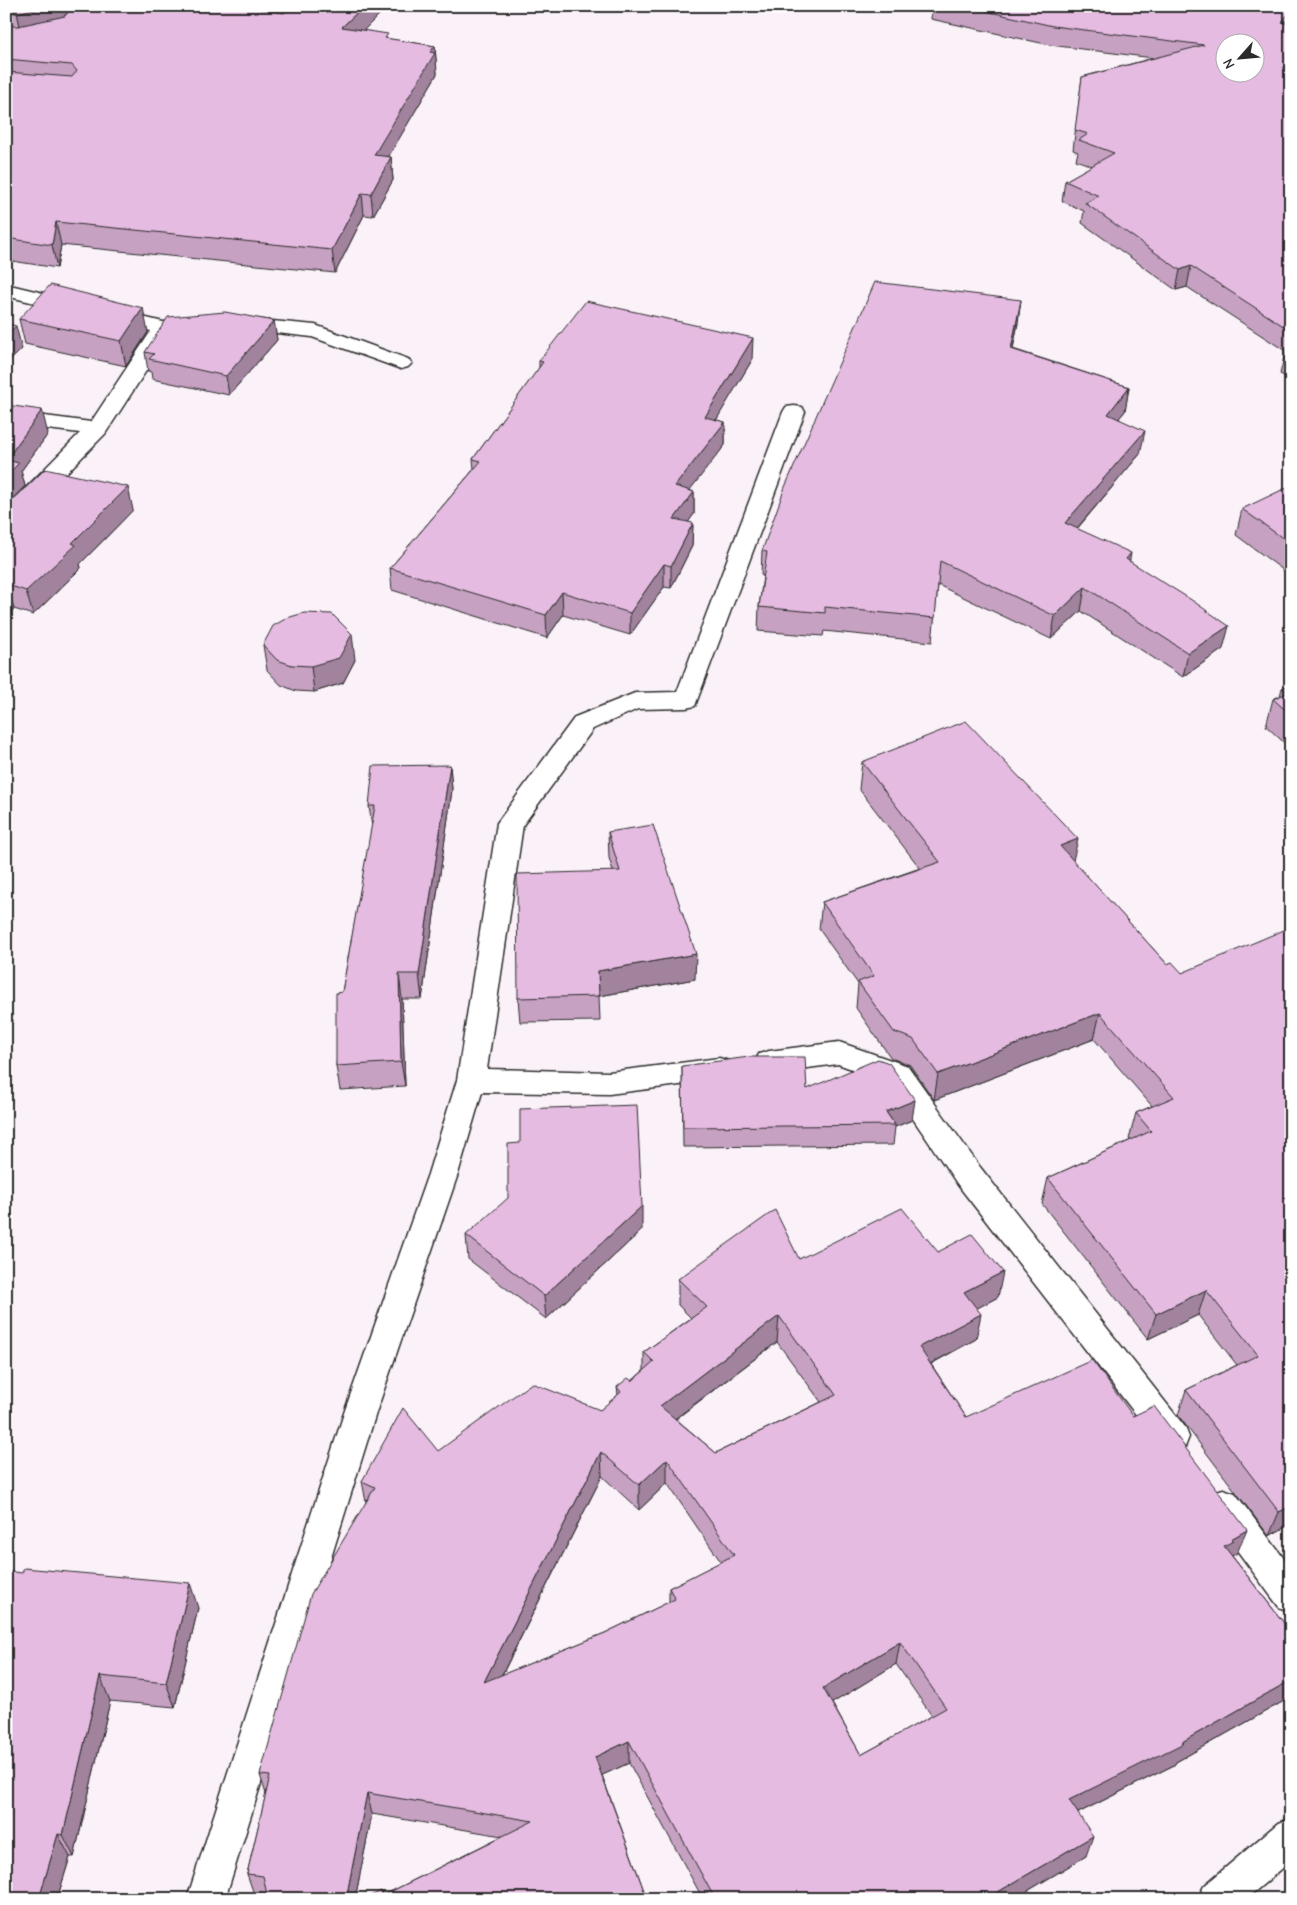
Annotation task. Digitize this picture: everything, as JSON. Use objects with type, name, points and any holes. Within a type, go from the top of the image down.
[{"type":"street","points":[[6,290],[163,328],[228,323],[315,331],[402,363]]},
{"type":"street","points":[[6,522],[97,429],[163,328]]},
{"type":"street","points":[[206,1899],[360,1413],[442,1174],[472,1080],[510,823],[584,723],[635,701],[686,700],[794,412]]},
{"type":"street","points":[[6,416],[97,429]]},
{"type":"street","points":[[472,1080],[608,1083],[838,1053],[898,1074],[969,1176],[1198,1471],[1291,1596]]},
{"type":"street","points":[[1217,1899],[1291,1836]]},
{"type":"building","points":[[6,6],[46,6],[17,13],[6,13]]},
{"type":"building","points":[[73,6],[238,6],[284,13],[290,6],[364,6],[342,27],[388,34],[385,38],[435,46],[430,52],[435,53],[374,155],[391,157],[371,194],[362,193],[332,250],[56,222],[52,245],[6,238],[6,72],[72,77],[77,71],[72,65],[6,59],[6,26],[18,26],[65,16]]},
{"type":"building","points":[[963,6],[1291,6],[1291,10],[1282,22],[1291,25],[1291,331],[1191,266],[1180,270],[1085,203],[1099,196],[1065,181],[1114,153],[1079,140],[1088,134],[1075,130],[1082,77],[1204,45],[1053,26]]},
{"type":"building","points":[[875,282],[1021,300],[1011,349],[1129,387],[1108,414],[1145,431],[1065,523],[1131,553],[1126,559],[1229,626],[1188,653],[1085,587],[1055,616],[940,561],[935,618],[825,607],[825,613],[759,607],[767,552],[762,551],[785,487]]},
{"type":"building","points":[[50,285],[143,308],[121,341],[19,319]]},
{"type":"building","points":[[586,301],[753,338],[705,417],[725,422],[675,486],[694,492],[674,519],[693,523],[671,566],[664,564],[630,613],[562,592],[546,615],[390,568],[481,461],[473,459],[543,362],[539,361]]},
{"type":"building","points":[[225,312],[274,321],[226,376],[149,359],[154,354],[145,352],[168,317]]},
{"type":"building","points":[[6,323],[16,326],[6,336]]},
{"type":"building","points":[[1291,350],[1291,356],[1285,353]]},
{"type":"building","points":[[6,405],[42,410],[6,460]]},
{"type":"building","points":[[6,460],[19,463],[6,476]]},
{"type":"building","points":[[45,469],[128,487],[72,543],[76,545],[26,591],[6,586],[6,504],[9,504]]},
{"type":"building","points":[[1286,488],[1291,491],[1291,544],[1242,509]]},
{"type":"building","points":[[304,613],[332,614],[352,634],[339,658],[311,666],[292,665],[277,660],[263,645],[273,626],[287,618]]},
{"type":"building","points":[[1291,685],[1291,715],[1273,699],[1289,692],[1282,688]]},
{"type":"building","points":[[966,721],[1078,839],[1060,846],[1167,964],[1172,962],[1182,973],[1291,927],[1291,1506],[1279,1512],[1186,1390],[1258,1355],[1206,1290],[1156,1314],[1048,1178],[1151,1131],[1136,1113],[1174,1097],[1100,1013],[938,1074],[913,1039],[894,1032],[858,982],[874,976],[822,902],[940,862],[862,762]]},
{"type":"building","points":[[450,765],[419,974],[399,974],[401,1062],[336,1066],[336,993],[342,992],[375,806],[369,806],[373,766]]},
{"type":"building","points":[[653,825],[696,954],[598,971],[599,996],[518,998],[517,874],[620,871],[608,832]]},
{"type":"building","points":[[749,1057],[805,1057],[807,1089],[878,1059],[889,1063],[915,1100],[886,1112],[895,1125],[683,1127],[682,1066]]},
{"type":"building","points":[[637,1105],[642,1206],[544,1296],[466,1235],[508,1198],[508,1144],[520,1143],[520,1109]]},
{"type":"building","points":[[902,1208],[938,1252],[972,1234],[1003,1272],[964,1292],[981,1314],[919,1347],[966,1417],[1092,1360],[1133,1416],[1154,1406],[1247,1530],[1231,1539],[1233,1541],[1224,1546],[1291,1632],[1291,1680],[1182,1742],[1184,1743],[1069,1800],[1093,1836],[986,1899],[715,1899],[629,1741],[595,1757],[647,1899],[364,1899],[381,1891],[382,1896],[533,1821],[367,1793],[346,1899],[268,1899],[263,1876],[247,1874],[270,1776],[260,1775],[311,1594],[375,1487],[362,1481],[403,1408],[438,1451],[532,1383],[600,1410],[621,1392],[617,1387],[628,1378],[632,1381],[654,1362],[644,1352],[707,1307],[678,1279],[775,1210],[799,1259]],"holes":[[[779,1316],[836,1395],[716,1453],[660,1406]],[[601,1452],[639,1485],[667,1459],[734,1555],[669,1588],[675,1599],[605,1633],[484,1682]],[[900,1642],[946,1708],[861,1755],[823,1688]]]},
{"type":"building","points":[[24,1568],[190,1583],[166,1683],[100,1676],[63,1835],[58,1834],[39,1899],[6,1899],[6,1571],[22,1573]]}]
